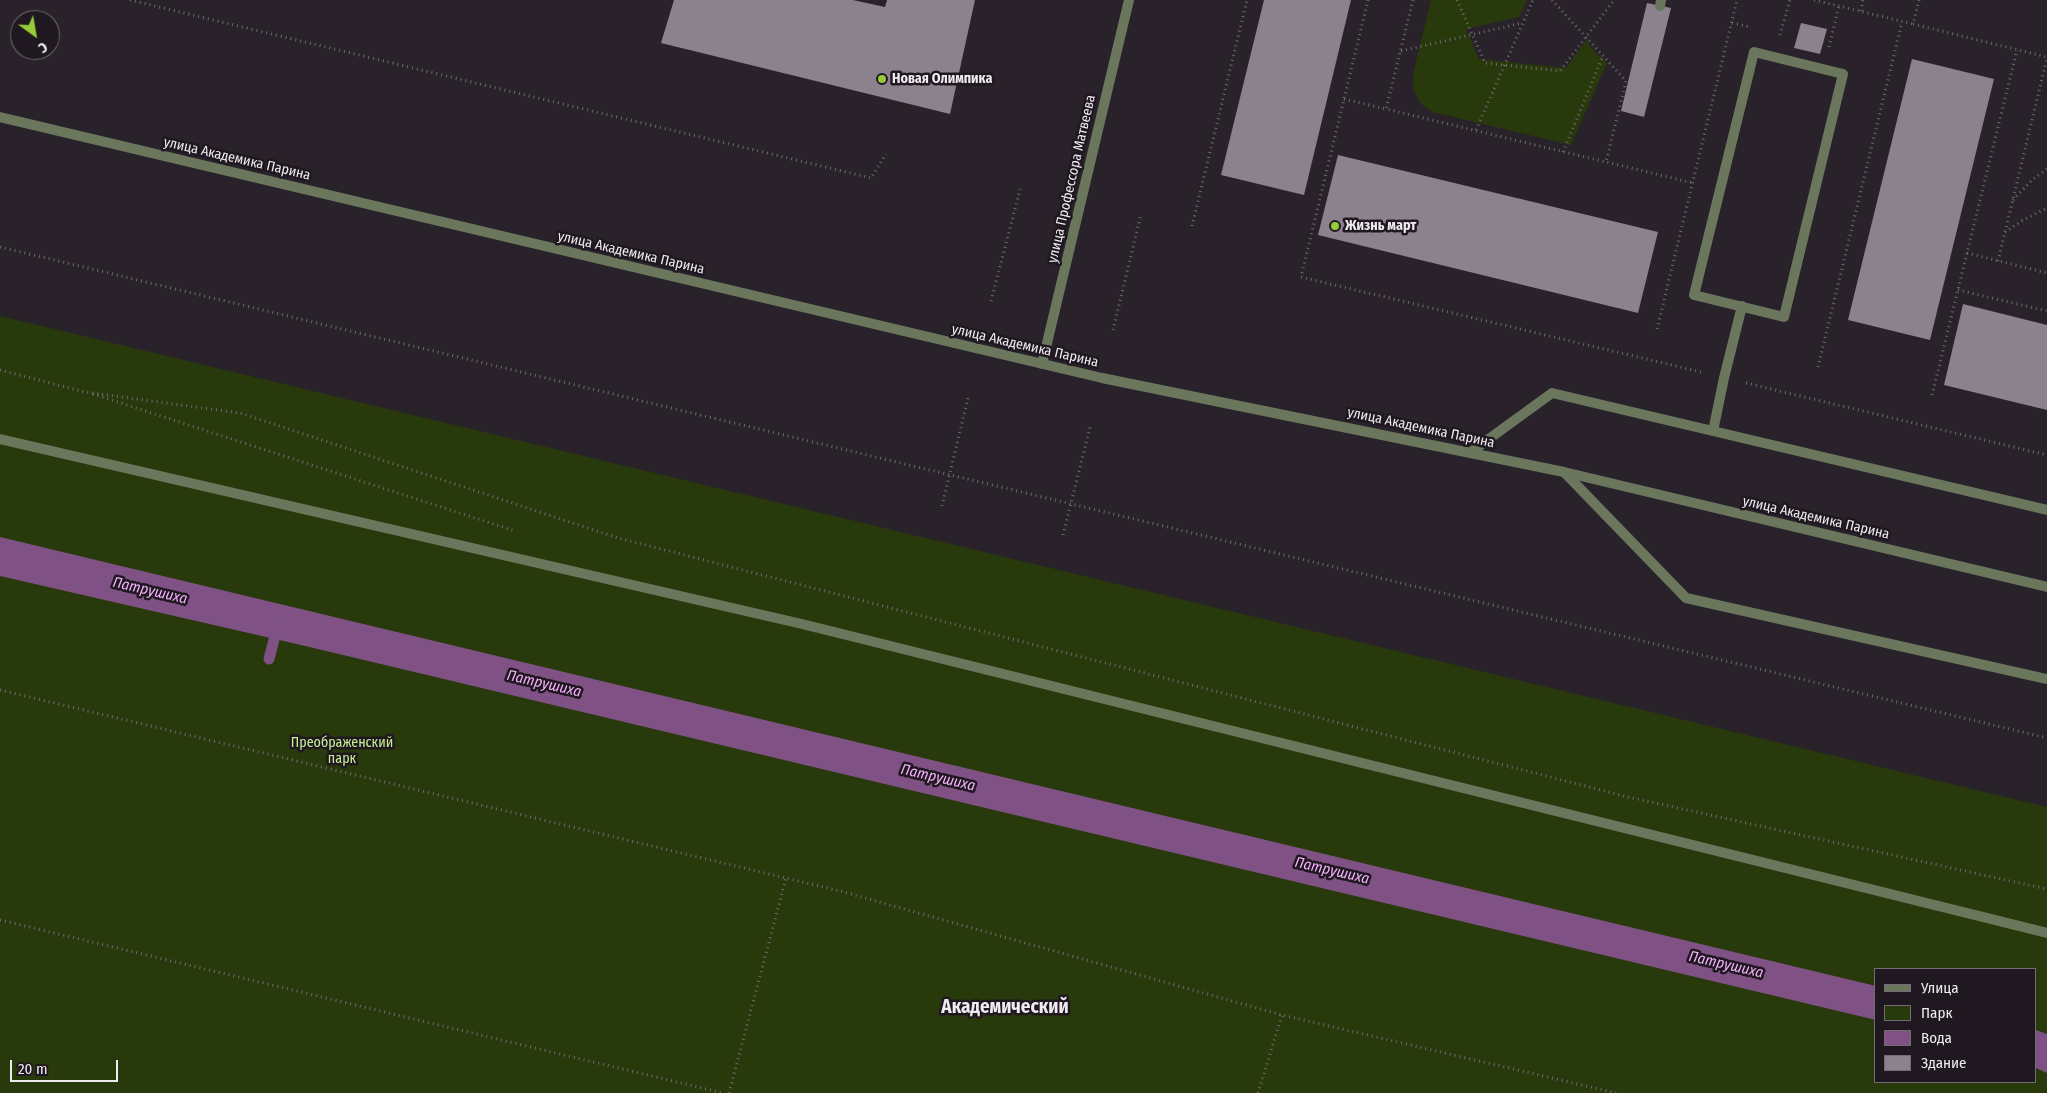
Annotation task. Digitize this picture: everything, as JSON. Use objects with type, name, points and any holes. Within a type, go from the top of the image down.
[{"type":"street","name":"улица Профессора Матвеева","points":[[1042,364],[1129,0]]},
{"type":"street","points":[[1754,52],[1824,70],[1844,74],[1784,317],[1694,295],[1754,52]]},
{"type":"street","name":"улица Академика Парина","points":[[0,117],[1111,380],[1564,472],[2047,587]]},
{"type":"street","points":[[1714,432],[1724,378],[1742,306]]},
{"type":"street","points":[[1471,452],[1552,392],[2047,510]]},
{"type":"street","points":[[0,439],[802,624],[2047,933]]},
{"type":"street","points":[[1564,472],[1686,598],[2047,679]]},
{"type":"path","points":[[130,0],[871,178],[886,154]]},
{"type":"path","points":[[1192,226],[1247,0]]},
{"type":"path","points":[[1368,0],[1301,277],[2047,455]]},
{"type":"path","points":[[1386,109],[1413,0]]},
{"type":"path","points":[[1457,0],[1485,63],[1560,71],[1614,0]]},
{"type":"path","points":[[1476,130],[1533,0]]},
{"type":"path","points":[[1552,0],[1626,81],[1606,162]]},
{"type":"path","points":[[1657,329],[1737,0]]},
{"type":"path","points":[[1773,33],[1781,35],[1790,0]]},
{"type":"path","points":[[1814,0],[2047,57],[1998,261]]},
{"type":"path","points":[[1861,12],[1864,0]]},
{"type":"path","points":[[1914,24],[1919,0]]},
{"type":"path","points":[[1824,70],[1839,6]]},
{"type":"path","points":[[1818,367],[1902,22]]},
{"type":"path","points":[[1400,50],[1523,23]]},
{"type":"path","points":[[1732,23],[1757,29]]},
{"type":"path","points":[[1932,395],[2017,50]]},
{"type":"path","points":[[1563,152],[1603,56]]},
{"type":"path","points":[[1344,98],[1693,183]]},
{"type":"path","points":[[2012,200],[2032,180],[2047,169]]},
{"type":"path","points":[[991,301],[1021,186]]},
{"type":"path","points":[[2005,232],[2047,208]]},
{"type":"path","points":[[1113,330],[1141,214]]},
{"type":"path","points":[[0,247],[2047,738]]},
{"type":"path","points":[[1967,253],[2047,273]]},
{"type":"path","points":[[1958,290],[2047,311]]},
{"type":"path","points":[[0,370],[85,392],[519,532]]},
{"type":"path","points":[[85,392],[240,412],[618,538],[1628,797],[2047,890]]},
{"type":"path","points":[[942,506],[968,398]]},
{"type":"path","points":[[1063,535],[1090,427]]},
{"type":"path","points":[[0,690],[786,878],[1282,1015],[1616,1093]]},
{"type":"path","points":[[728,1093],[786,878]]},
{"type":"path","points":[[0,920],[723,1093]]},
{"type":"path","points":[[1258,1093],[1282,1015]]},
{"type":"green space","points":[[1431,0],[1527,0],[1519,17],[1466,29],[1479,59],[1566,68],[1586,40],[1607,63],[1571,145],[1433,112],[1421,104],[1413,89],[1413,75]]},
{"type":"green space","name":"Преображенский парк","points":[[0,316],[2047,807],[2047,1093],[0,1093]]},
{"type":"water","name":"Патрушиха","points":[[0,537],[1874,986],[1874,1020],[301,645],[0,576]]},
{"type":"water","points":[[2037,1030],[2047,1034],[2047,1073],[2037,1068]]},
{"type":"building","name":"Новая Олимпика","points":[[674,0],[853,0],[885,7],[887,0],[975,0],[950,114],[661,43]]},
{"type":"building","points":[[1264,0],[1351,0],[1304,195],[1221,175]]},
{"type":"building","points":[[1647,3],[1671,8],[1644,117],[1621,111]]},
{"type":"building","points":[[1801,23],[1827,29],[1820,54],[1794,48]]},
{"type":"building","points":[[1912,59],[1994,79],[1930,340],[1848,320]]},
{"type":"building","points":[[1338,155],[1658,232],[1638,313],[1318,235]]},
{"type":"building","points":[[1963,304],[2047,325],[2047,410],[1944,385]]},
{"type":"waterway","points":[[269,659],[278,624]]},
{"type":"place","name":"Новая Олимпика","points":[[882,79]]},
{"type":"place","name":"Жизнь март","points":[[1335,226]]},
{"type":"district","name":"Академический","points":[[1005,1008]]}]
